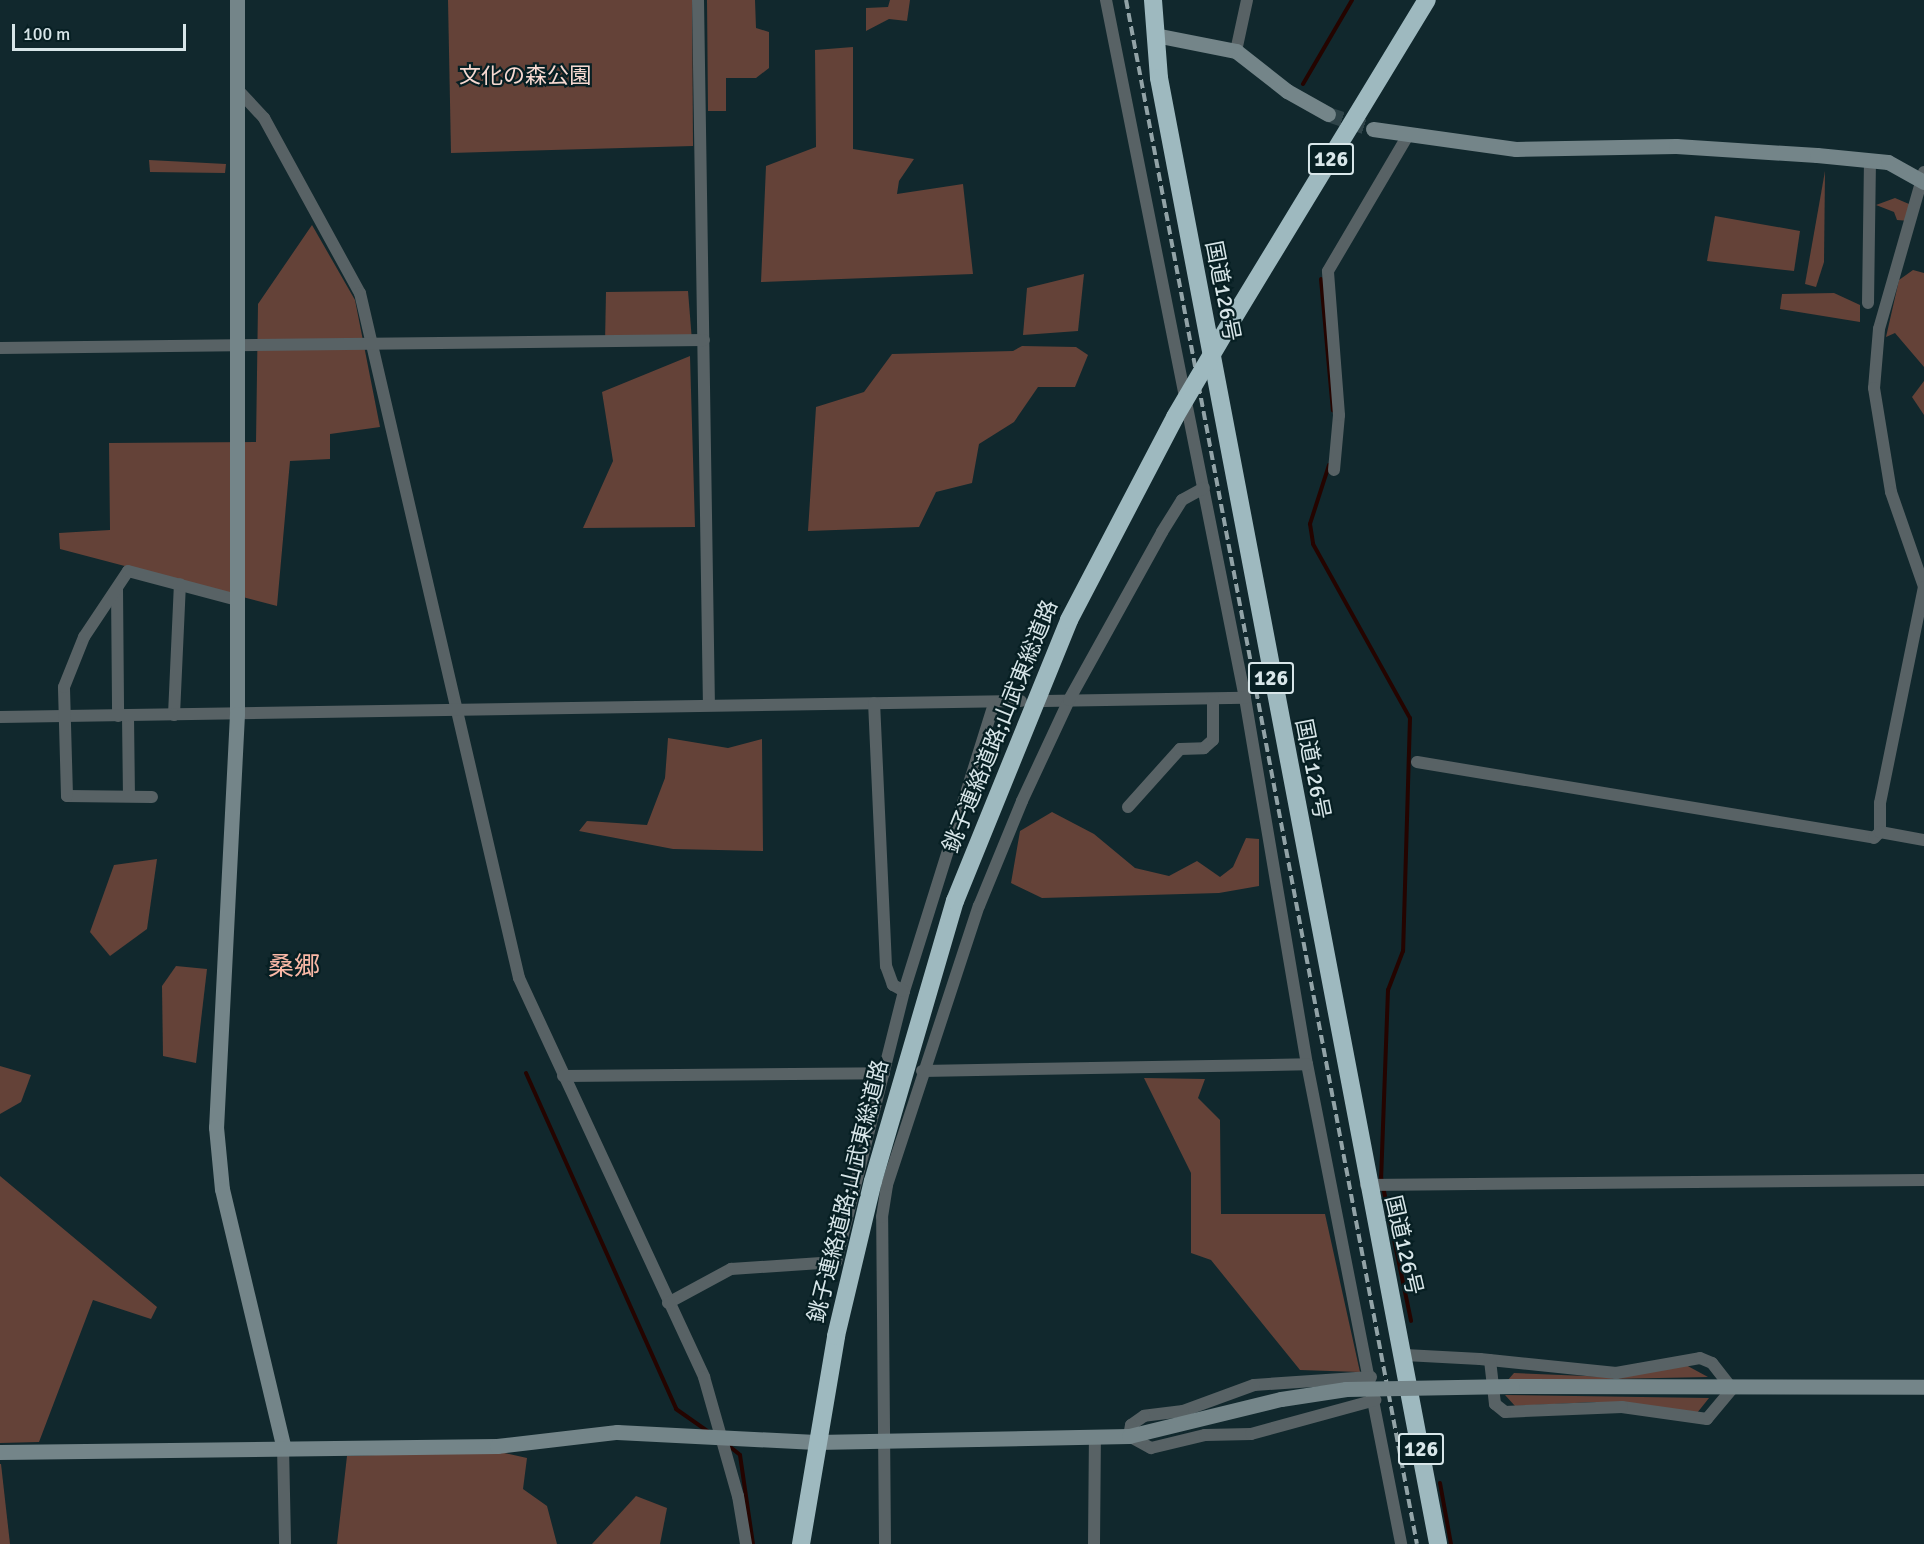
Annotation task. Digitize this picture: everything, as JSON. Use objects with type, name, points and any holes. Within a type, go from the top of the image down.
[{"type":"highway","name":"国道126号","points":[[1154,0],[1159,78],[1378,1185],[1438,1544]]},
{"type":"highway","name":"銚子連絡道路;山武東総道路","points":[[801,1544],[816,1442],[873,1181],[955,901],[1069,620],[1175,417],[1427,0]]},
{"type":"street","points":[[237,0],[237,714],[217,1155],[283,1446],[285,1544]]},
{"type":"street","points":[[698,0],[710,705]]},
{"type":"street","points":[[1106,0],[1245,698],[1307,1064],[1371,1377],[1401,1544]]},
{"type":"street","points":[[1236,51],[1247,0]]},
{"type":"street","points":[[1155,35],[1236,51],[1287,91],[1328,114]]},
{"type":"street","points":[[237,88],[264,118],[341,253],[360,293],[374,344],[519,978],[704,1377],[723,1441],[746,1544]]},
{"type":"street","points":[[1373,129],[1516,149],[1676,146],[1870,160],[1923,178],[1879,329],[1874,388],[1891,492],[1924,587],[1918,645],[1880,803],[1880,832]]},
{"type":"street","points":[[1334,470],[1339,415],[1328,271],[1408,135]]},
{"type":"street","points":[[1868,303],[1870,160]]},
{"type":"street","points":[[0,348],[704,340]]},
{"type":"street","points":[[885,1544],[882,1442],[882,1217],[922,1071],[979,906],[1069,700],[1182,500],[1204,488]]},
{"type":"street","points":[[152,797],[67,796],[63,687],[84,637],[104,600],[117,589],[128,572],[137,570],[237,600]]},
{"type":"street","points":[[174,715],[180,584]]},
{"type":"street","points":[[117,589],[129,796]]},
{"type":"street","points":[[1044,701],[1245,698]]},
{"type":"street","points":[[1128,807],[1180,749],[1204,748],[1213,740],[1213,699]]},
{"type":"street","points":[[0,717],[1021,701]]},
{"type":"street","points":[[874,703],[886,966],[893,985],[904,991]]},
{"type":"street","points":[[668,1303],[731,1269],[836,1262],[904,991],[994,703]]},
{"type":"street","points":[[1417,762],[1862,839],[1880,832],[1924,840]]},
{"type":"street","points":[[922,1071],[1307,1064]]},
{"type":"street","points":[[563,1076],[884,1073]]},
{"type":"street","points":[[1378,1185],[1924,1180]]},
{"type":"street","points":[[1405,1354],[1616,1373],[1700,1358],[1712,1363],[1732,1389]]},
{"type":"street","points":[[1490,1360],[1495,1404],[1505,1412],[1622,1407],[1707,1419],[1732,1389]]},
{"type":"street","points":[[1129,1436],[1131,1425],[1144,1416],[1183,1411],[1254,1385],[1371,1377]]},
{"type":"street","points":[[0,1452],[283,1446],[497,1446],[617,1432],[723,1441],[816,1442],[1129,1436],[1281,1399],[1346,1389],[1512,1386],[1732,1389],[1924,1387]]},
{"type":"street","points":[[1129,1436],[1151,1448],[1205,1435],[1251,1434],[1375,1400]]},
{"type":"street","points":[[1094,1544],[1095,1437]]},
{"type":"green space","name":"文化の森公園","points":[[448,0],[692,0],[693,146],[451,153]]},
{"type":"green space","points":[[707,0],[755,0],[756,28],[769,32],[769,68],[756,78],[726,78],[726,111],[708,111]]},
{"type":"green space","points":[[890,0],[910,0],[907,21],[889,19],[866,31],[866,8],[888,7]]},
{"type":"green space","points":[[853,47],[853,149],[914,159],[899,181],[897,194],[963,184],[973,274],[761,282],[766,166],[816,147],[815,50]]},
{"type":"green space","points":[[149,160],[226,164],[225,173],[150,172]]},
{"type":"green space","points":[[1825,171],[1824,262],[1816,287],[1805,284]]},
{"type":"green space","points":[[1895,198],[1909,204],[1910,221],[1897,220],[1894,212],[1876,205]]},
{"type":"green space","points":[[1715,216],[1800,231],[1794,271],[1707,261]]},
{"type":"green space","points":[[312,225],[355,300],[380,427],[330,434],[330,459],[290,461],[277,606],[60,549],[59,533],[110,530],[109,443],[256,442],[258,304]]},
{"type":"green space","points":[[1913,270],[1924,273],[1924,367],[1895,333],[1886,337],[1899,280]]},
{"type":"green space","points":[[1084,274],[1078,331],[1023,335],[1027,288]]},
{"type":"green space","points":[[688,291],[692,341],[605,343],[606,292]]},
{"type":"green space","points":[[1834,293],[1860,305],[1860,322],[1780,309],[1782,294]]},
{"type":"green space","points":[[1022,346],[1076,347],[1088,355],[1075,387],[1038,387],[1014,422],[979,444],[972,483],[936,492],[919,527],[808,531],[816,407],[864,392],[892,354],[1013,351]]},
{"type":"green space","points":[[690,356],[695,527],[583,528],[613,461],[602,392]]},
{"type":"green space","points":[[1924,381],[1924,415],[1912,397]]},
{"type":"green space","points":[[668,738],[728,748],[762,739],[763,851],[673,849],[579,831],[587,821],[647,825],[665,778]]},
{"type":"green space","points":[[1052,812],[1094,834],[1135,868],[1169,876],[1197,861],[1220,877],[1233,867],[1246,838],[1259,839],[1259,886],[1219,893],[1042,898],[1011,883],[1020,831]]},
{"type":"green space","points":[[157,859],[147,929],[110,956],[90,932],[114,865]]},
{"type":"green space","points":[[176,966],[207,969],[196,1063],[163,1056],[162,986]]},
{"type":"green space","points":[[0,1066],[31,1075],[21,1102],[0,1114]]},
{"type":"green space","points":[[1144,1078],[1205,1079],[1198,1098],[1220,1120],[1221,1214],[1325,1214],[1360,1372],[1300,1370],[1211,1260],[1191,1253],[1191,1173]]},
{"type":"green space","points":[[0,1176],[157,1307],[151,1319],[93,1300],[39,1442],[0,1443]]},
{"type":"green space","points":[[1684,1364],[1708,1377],[1507,1381],[1514,1373],[1610,1377]]},
{"type":"green space","points":[[1505,1395],[1709,1398],[1697,1413],[1595,1402],[1515,1406]]},
{"type":"green space","points":[[495,1451],[527,1458],[523,1489],[547,1506],[557,1544],[337,1544],[347,1456]]},
{"type":"green space","points":[[1,1464],[10,1544],[0,1544]]},
{"type":"green space","points":[[636,1496],[667,1508],[660,1544],[592,1544]]},
{"type":"waterway","points":[[1303,84],[1352,0]]},
{"type":"waterway","points":[[1321,279],[1333,410]]},
{"type":"waterway","points":[[1329,465],[1310,524],[1313,544],[1410,718],[1403,951],[1388,990],[1381,1177],[1411,1321]]},
{"type":"waterway","points":[[526,1073],[676,1409],[708,1431]]},
{"type":"waterway","points":[[729,1446],[740,1455],[753,1544]]},
{"type":"waterway","points":[[1440,1483],[1451,1544]]},
{"type":"tunnel","points":[[1328,114],[1373,129]]},
{"type":"railway","points":[[1126,0],[1417,1544]]},
{"type":"district","name":"桑郷","points":[[294,968]]}]
